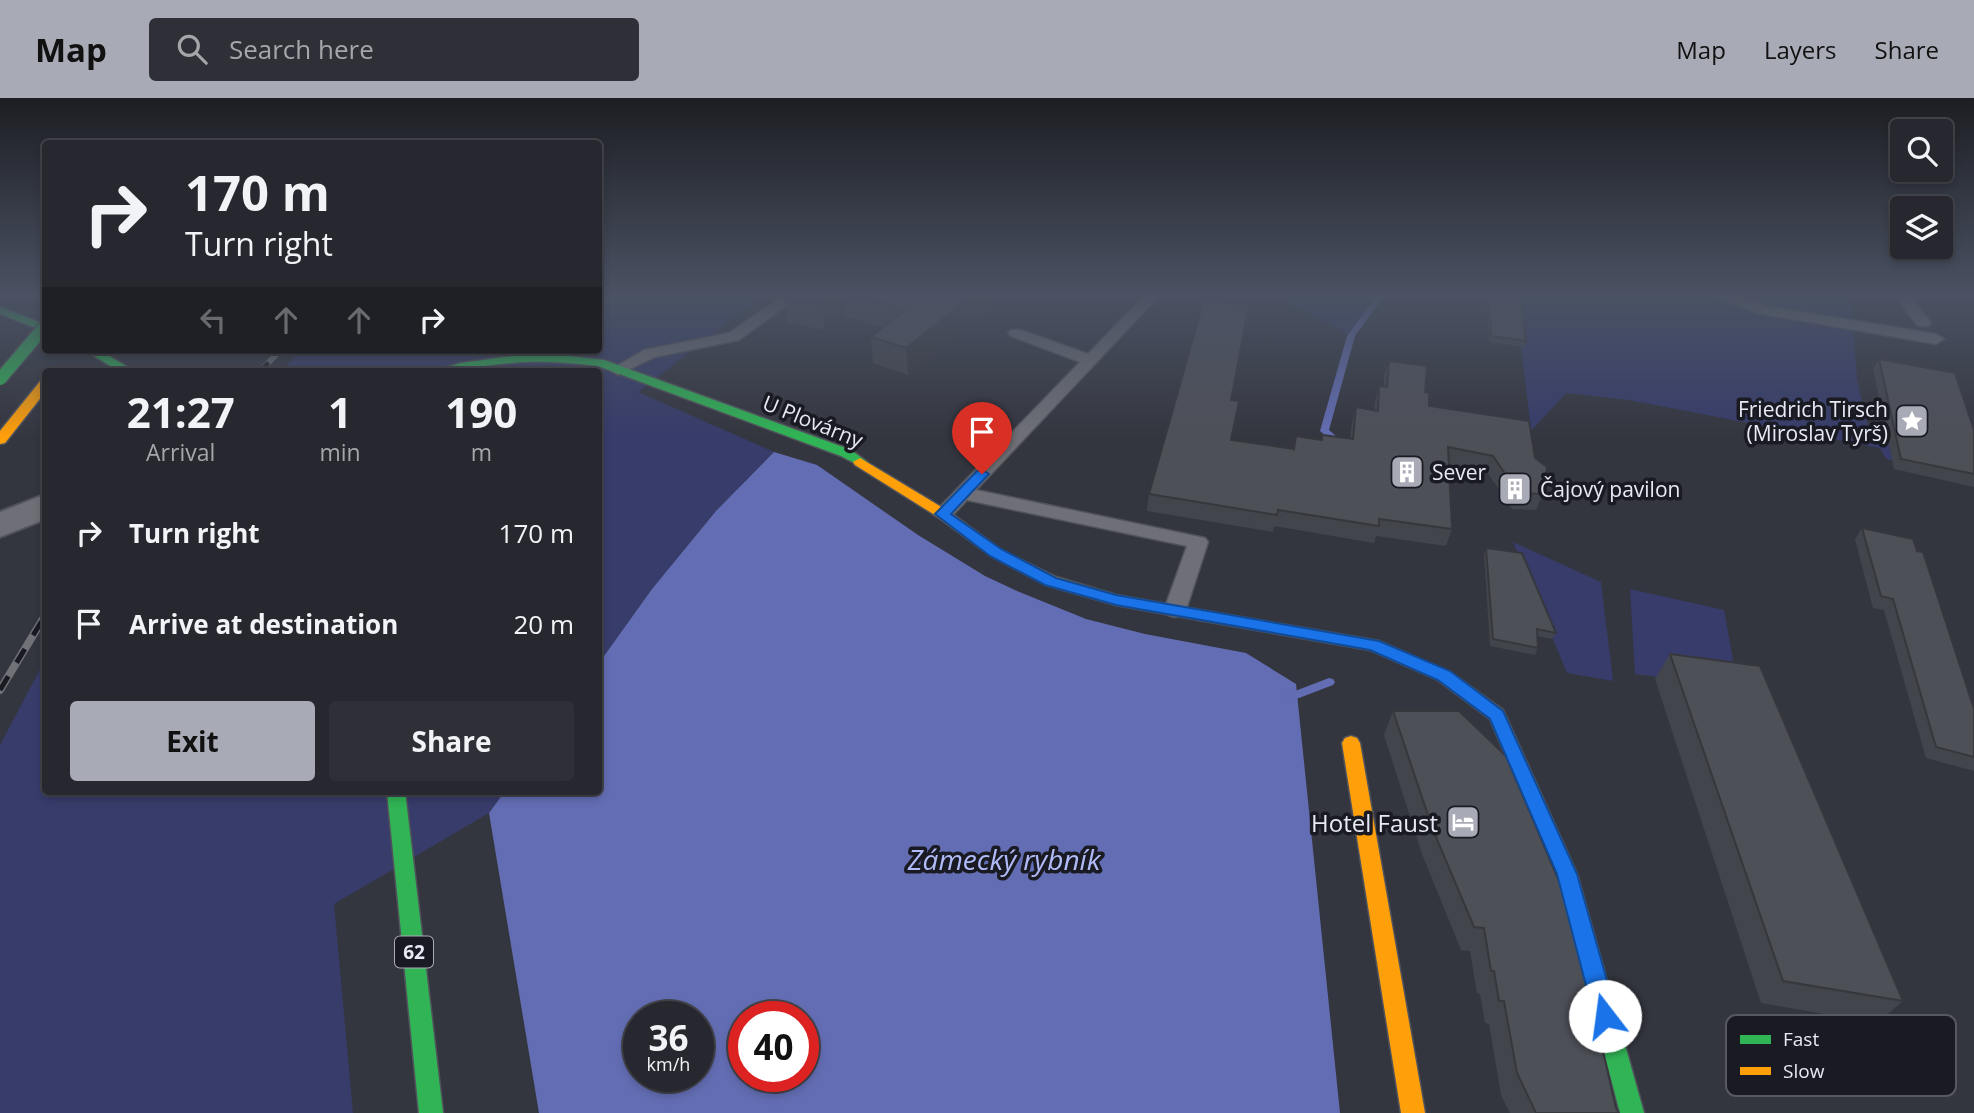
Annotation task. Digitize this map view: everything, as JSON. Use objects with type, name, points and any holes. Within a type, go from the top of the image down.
[{"type":"street","points":[[0,379],[32,342]]},
{"type":"street","points":[[97,354],[123,368]]},
{"type":"street","name":"U Plovárny","points":[[451,368],[472,362],[539,356],[572,358],[618,370],[846,453],[943,514],[996,553],[1051,581],[1116,600],[1373,645],[1444,676],[1497,715],[1567,874],[1632,1113]]},
{"type":"street","points":[[0,440],[42,387]]},
{"type":"street","points":[[0,526],[42,507]]},
{"type":"street","points":[[1351,743],[1413,1113]]},
{"type":"street","name":"62","points":[[396,795],[431,1113]]},
{"type":"lane","points":[[618,370],[650,353],[706,342]]},
{"type":"lane","points":[[1040,342],[1091,360]]},
{"type":"lane","points":[[943,514],[1108,342]]},
{"type":"lane","points":[[963,493],[1198,542],[1175,610]]},
{"type":"shaded area","points":[[602,342],[702,342],[638,392],[774,452],[716,511],[652,589],[602,659],[602,368],[284,368],[297,354],[602,354]]},
{"type":"shaded area","points":[[1521,342],[1854,342],[1857,380],[1871,439],[1973,459],[1974,478],[1886,459],[1880,448],[1629,400],[1566,393],[1531,431]]},
{"type":"shaded area","points":[[1513,542],[1601,582],[1613,681],[1567,673]]},
{"type":"shaded area","points":[[1630,589],[1724,610],[1738,687],[1635,674]]},
{"type":"shaded area","points":[[42,666],[42,795],[502,795],[489,813],[334,904],[353,1113],[0,1113],[0,745]]},
{"type":"water","name":"Zámecký rybník","points":[[774,452],[817,465],[918,535],[985,576],[1017,591],[1086,619],[1145,634],[1246,653],[1296,684],[1340,1113],[539,1113],[489,813],[502,795],[602,795],[602,659],[652,589],[716,511]]},
{"type":"building","points":[[888,342],[913,342],[906,348]]},
{"type":"building","points":[[1192,342],[1242,342],[1231,400],[1239,401],[1231,440],[1294,449],[1296,436],[1322,440],[1322,435],[1353,439],[1356,407],[1378,411],[1379,386],[1387,387],[1389,361],[1427,366],[1425,392],[1429,393],[1429,406],[1529,421],[1535,458],[1547,467],[1543,494],[1518,493],[1493,456],[1448,447],[1452,529],[1379,519],[1379,526],[1278,510],[1277,515],[1149,494]]},
{"type":"building","points":[[1879,359],[1955,373],[1974,430],[1974,474],[1901,459]]},
{"type":"building","points":[[1862,528],[1913,539],[1917,551],[1923,552],[1974,709],[1974,757],[1936,747],[1893,599],[1881,596]]},
{"type":"building","points":[[1486,548],[1522,553],[1556,633],[1537,629],[1538,648],[1493,639]]},
{"type":"building","points":[[1670,654],[1760,666],[1903,1001],[1783,981]]},
{"type":"building","points":[[1393,711],[1459,711],[1506,756],[1570,907],[1619,1113],[1536,1113],[1517,1073],[1504,1001],[1499,1001],[1484,928],[1474,927],[1433,830]]},
{"type":"waterway","points":[[1341,444],[1324,431],[1349,342]]},
{"type":"waterway","points":[[1286,699],[1329,682]]},
{"type":"railway","points":[[263,368],[277,354]]},
{"type":"railway","points":[[0,690],[42,621]]},
{"type":"traffic: fast","points":[[0,379],[31,342]]},
{"type":"traffic: fast","points":[[97,354],[123,368]]},
{"type":"traffic: fast","points":[[456,368],[520,358],[559,358],[600,363],[846,453],[860,462]]},
{"type":"traffic: fast","points":[[1205,616],[1373,645],[1444,676],[1497,715],[1567,874],[1632,1113]]},
{"type":"traffic: fast","points":[[396,795],[431,1113]]},
{"type":"traffic: slow","points":[[0,440],[42,387]]},
{"type":"traffic: slow","points":[[860,462],[943,514],[996,553],[1051,581],[1116,600],[1205,616]]},
{"type":"traffic: slow","points":[[1351,743],[1413,1113]]},
{"type":"place","name":"Friedrich Tirsch (Miroslav Tyrš)","points":[[1912,421]]},
{"type":"place","name":"Sever","points":[[1407,472]]},
{"type":"place","name":"Čajový pavilon","points":[[1515,489]]},
{"type":"place","name":"Hotel Faust","points":[[1463,822]]},
{"type":"route","points":[[982,474],[943,514],[996,553],[1051,581],[1116,600],[1373,645],[1444,676],[1497,715],[1567,874],[1605,1016]]}]
